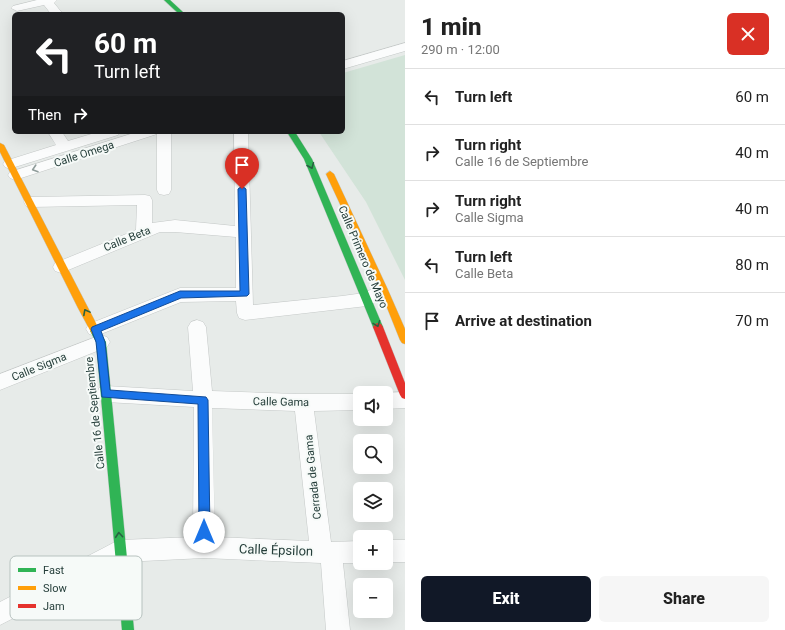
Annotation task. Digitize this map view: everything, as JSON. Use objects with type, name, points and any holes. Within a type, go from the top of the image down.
[{"type":"main road","points":[[167,0],[180,12]]},
{"type":"main road","name":"Calle Primero de Mayo","points":[[292,134],[308,159],[367,299],[405,395]]},
{"type":"main road","name":"Calle 16 de Septiembre","points":[[0,145],[31,202],[61,267],[98,336],[106,394],[121,556]]},
{"type":"main road","name":"Calle Primero de Mayo","points":[[325,163],[384,290],[405,340]]},
{"type":"main road","name":"Calle 16 de Septiembre","points":[[127,620],[128,630]]},
{"type":"street","points":[[17,8],[50,1],[56,12]]},
{"type":"street","points":[[345,64],[405,47]]},
{"type":"street","points":[[56,134],[64,147]]},
{"type":"street","name":"Calle Omega","points":[[13,170],[64,147],[106,134]]},
{"type":"street","name":"Calle Omega","points":[[13,170],[145,134]]},
{"type":"street","points":[[164,134],[164,190]]},
{"type":"street","points":[[241,134],[245,313],[367,299],[384,290]]},
{"type":"street","points":[[31,202],[145,200],[144,232]]},
{"type":"street","name":"Calle Beta","points":[[61,267],[158,227],[175,226],[243,232]]},
{"type":"street","name":"Calle Sigma","points":[[0,382],[98,336],[180,295],[244,294]]},
{"type":"street","points":[[197,327],[203,400],[204,547]]},
{"type":"street","name":"Calle Gama","points":[[106,394],[203,400],[304,403],[353,402]]},
{"type":"street","points":[[393,401],[405,400]]},
{"type":"street","name":"Cerrada de Gama","points":[[304,403],[338,630]]},
{"type":"street","name":"Calle Épsilon","points":[[121,551],[204,547],[353,552]]},
{"type":"street","points":[[111,556],[121,551]]},
{"type":"street","points":[[393,551],[405,551]]},
{"type":"street","points":[[0,614],[10,609]]},
{"type":"green space","points":[[405,55],[405,280],[366,202],[320,134],[345,134],[345,72]]},
{"type":"traffic: fast","points":[[167,0],[180,12]]},
{"type":"traffic: fast","points":[[292,134],[308,159],[378,327]]},
{"type":"traffic: fast","points":[[95,331],[101,342],[121,556]]},
{"type":"traffic: fast","points":[[127,620],[128,630]]},
{"type":"traffic: slow","points":[[0,145],[95,331]]},
{"type":"traffic: slow","points":[[330,174],[384,290],[405,340]]},
{"type":"traffic: jam","points":[[378,327],[405,395]]},
{"type":"route","points":[[204,532],[203,400],[106,394],[100,342],[95,329],[180,295],[244,294],[242,189]]}]
